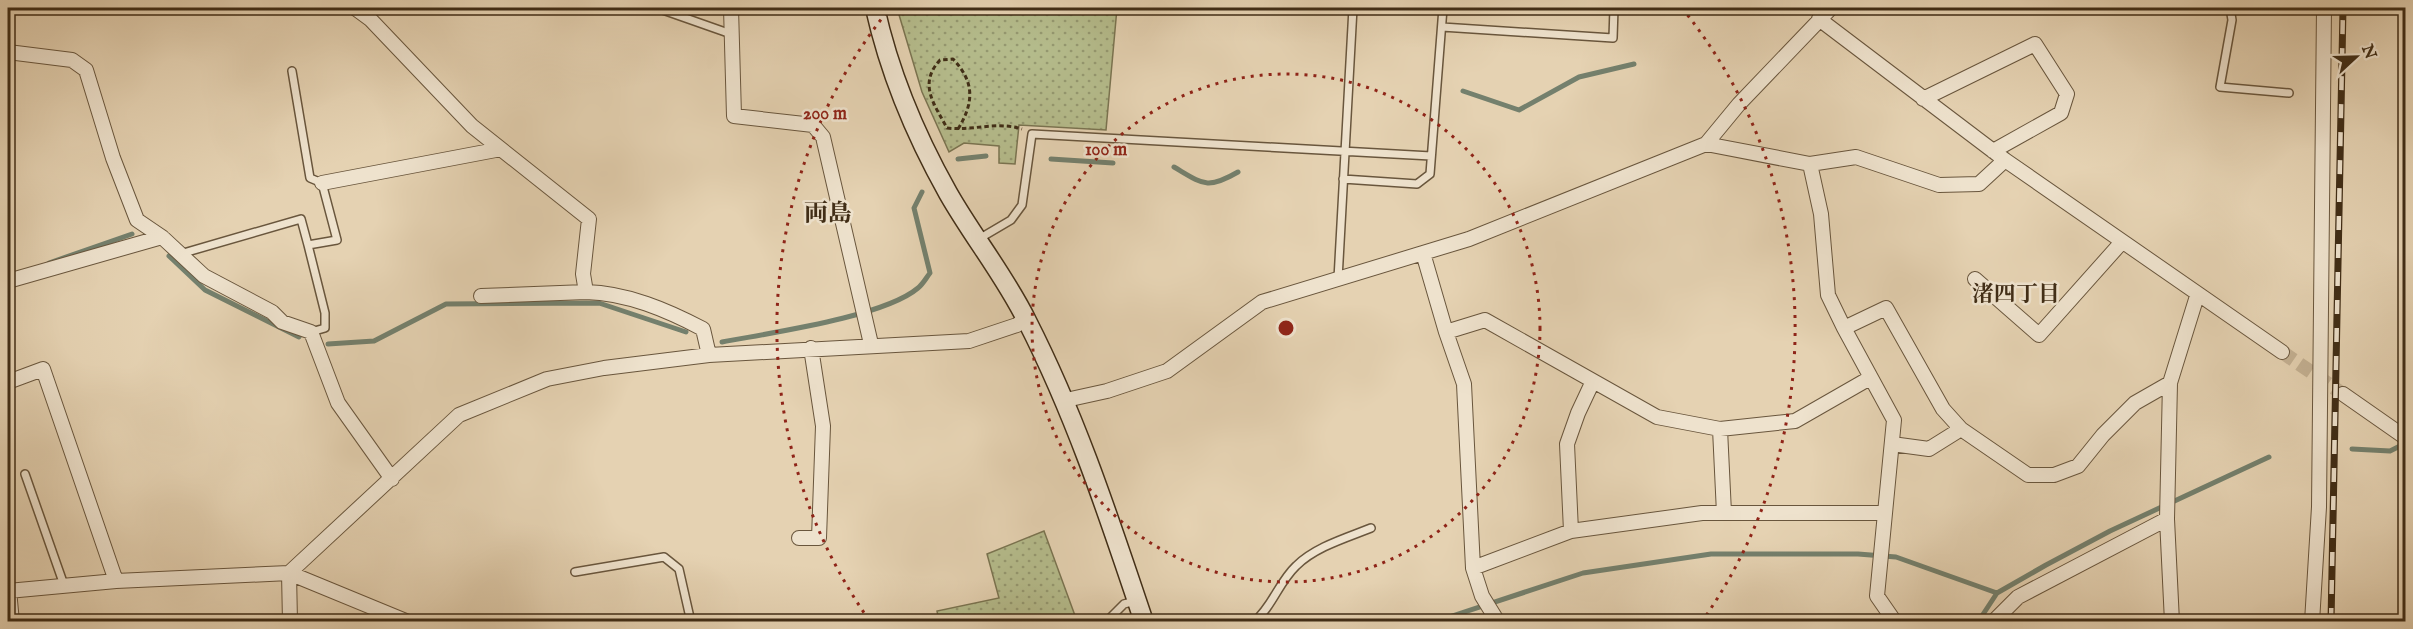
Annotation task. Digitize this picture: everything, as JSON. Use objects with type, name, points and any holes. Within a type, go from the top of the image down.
[{"type":"street","points":[[355,8],[370,19],[472,126],[589,219],[583,274],[586,292]]},
{"type":"street","points":[[731,8],[734,116],[813,125],[823,137],[871,344]]},
{"type":"street","points":[[875,8],[892,64],[927,152],[977,240],[1026,318],[1066,400],[1082,439],[1144,621]]},
{"type":"street","points":[[1066,400],[1107,391],[1167,371],[1262,302],[1469,239],[1706,144],[1832,8]]},
{"type":"street","points":[[2312,621],[2319,507],[2324,8]]},
{"type":"street","points":[[1820,19],[2005,160],[2197,296],[2282,352]]},
{"type":"street","points":[[1923,99],[2035,44],[2067,93],[2061,113],[1993,151]]},
{"type":"street","points":[[8,52],[72,60],[86,70],[113,158],[137,220],[162,237],[204,276],[272,312],[282,322],[311,332],[338,403],[392,479]]},
{"type":"street","points":[[1706,144],[1810,164],[1856,157],[1939,185],[1979,184],[2005,160]]},
{"type":"street","points":[[322,183],[501,149]]},
{"type":"street","points":[[1810,164],[1821,213],[1828,295],[1894,420],[1877,596],[1895,621]]},
{"type":"street","points":[[8,281],[162,237]]},
{"type":"street","points":[[1975,279],[2039,335],[2121,243]]},
{"type":"street","points":[[1423,253],[1464,384],[1473,568],[1482,596],[1498,621]]},
{"type":"street","points":[[481,296],[608,292],[684,319],[703,329],[709,354]]},
{"type":"street","points":[[2172,621],[2167,519],[2170,382],[2197,296]]},
{"type":"street","points":[[1844,328],[1886,308],[1944,409],[1961,429],[2028,476],[2054,475],[2078,466],[2103,435],[2135,403],[2170,382]]},
{"type":"street","points":[[290,621],[289,573],[459,415],[547,379],[604,368],[709,354],[871,344],[969,341],[1017,325],[1026,318]]},
{"type":"street","points":[[1446,332],[1485,321],[1657,417],[1720,429],[1795,421],[1870,378]]},
{"type":"street","points":[[799,538],[819,538],[823,426],[811,348]]},
{"type":"street","points":[[8,382],[43,369],[116,581]]},
{"type":"street","points":[[1572,531],[1567,444],[1593,381]]},
{"type":"street","points":[[2343,394],[2403,436]]},
{"type":"street","points":[[1720,429],[1724,513]]},
{"type":"street","points":[[1892,444],[1929,450],[1961,429]]},
{"type":"street","points":[[1473,568],[1572,531],[1702,513],[1885,513]]},
{"type":"street","points":[[1993,621],[2018,597],[2167,519]]},
{"type":"street","points":[[12,621],[8,591],[116,581],[289,573],[408,621]]},
{"type":"lane","points":[[657,8],[732,34]]},
{"type":"lane","points":[[1338,279],[1353,8]]},
{"type":"lane","points":[[1343,179],[1417,184],[1430,174],[1443,8]]},
{"type":"lane","points":[[1442,27],[1612,38],[1614,8]]},
{"type":"lane","points":[[2230,8],[2232,20],[2220,87],[2289,93]]},
{"type":"lane","points":[[292,70],[310,177],[322,183],[337,240],[308,245]]},
{"type":"lane","points":[[977,240],[1011,220],[1022,205],[1032,134],[1431,156]]},
{"type":"lane","points":[[180,254],[301,219],[325,313],[325,328],[311,332]]},
{"type":"lane","points":[[25,474],[64,585]]},
{"type":"lane","points":[[1254,621],[1262,615],[1294,567],[1309,555],[1371,528]]},
{"type":"lane","points":[[575,572],[664,557],[679,568],[691,621]]},
{"type":"lane","points":[[1106,621],[1124,604],[1137,601]]},
{"type":"lane","points":[[921,621],[930,621]]},
{"type":"path","points":[[958,129],[969,112],[970,90],[965,71],[953,59],[940,60],[930,71],[927,85],[947,128],[958,129],[972,126],[1005,125],[1032,134]]},
{"type":"green space","points":[[897,8],[1117,8],[1106,130],[1019,125],[1015,164],[999,163],[999,146],[964,143],[949,152],[922,92]]},
{"type":"green space","points":[[1044,531],[1077,621],[968,622],[938,616],[937,611],[999,598],[987,554]]},
{"type":"waterway","points":[[1463,91],[1519,110],[1579,77],[1634,64]]},
{"type":"waterway","points":[[958,159],[986,156]]},
{"type":"waterway","points":[[1051,159],[1113,163]]},
{"type":"waterway","points":[[1174,167],[1205,183],[1219,181],[1238,172]]},
{"type":"waterway","points":[[722,342],[796,329],[853,315],[902,298],[918,288],[930,273],[914,208],[922,192]]},
{"type":"waterway","points":[[49,263],[132,234]]},
{"type":"waterway","points":[[169,256],[205,290],[299,337]]},
{"type":"waterway","points":[[328,344],[374,341],[446,304],[599,303],[686,332]]},
{"type":"waterway","points":[[2352,449],[2390,451],[2406,443]]},
{"type":"waterway","points":[[1978,622],[1997,593],[2046,565],[2110,531],[2269,457]]},
{"type":"waterway","points":[[1434,622],[1583,573],[1711,554],[1858,554],[1896,557],[1997,593]]},
{"type":"tunnel","points":[[2282,352],[2343,394]]},
{"type":"railway","points":[[2331,622],[2343,8]]},
{"type":"district","name":"両島","points":[[828,214]]},
{"type":"district","name":"渚四丁目","points":[[2016,295]]}]
